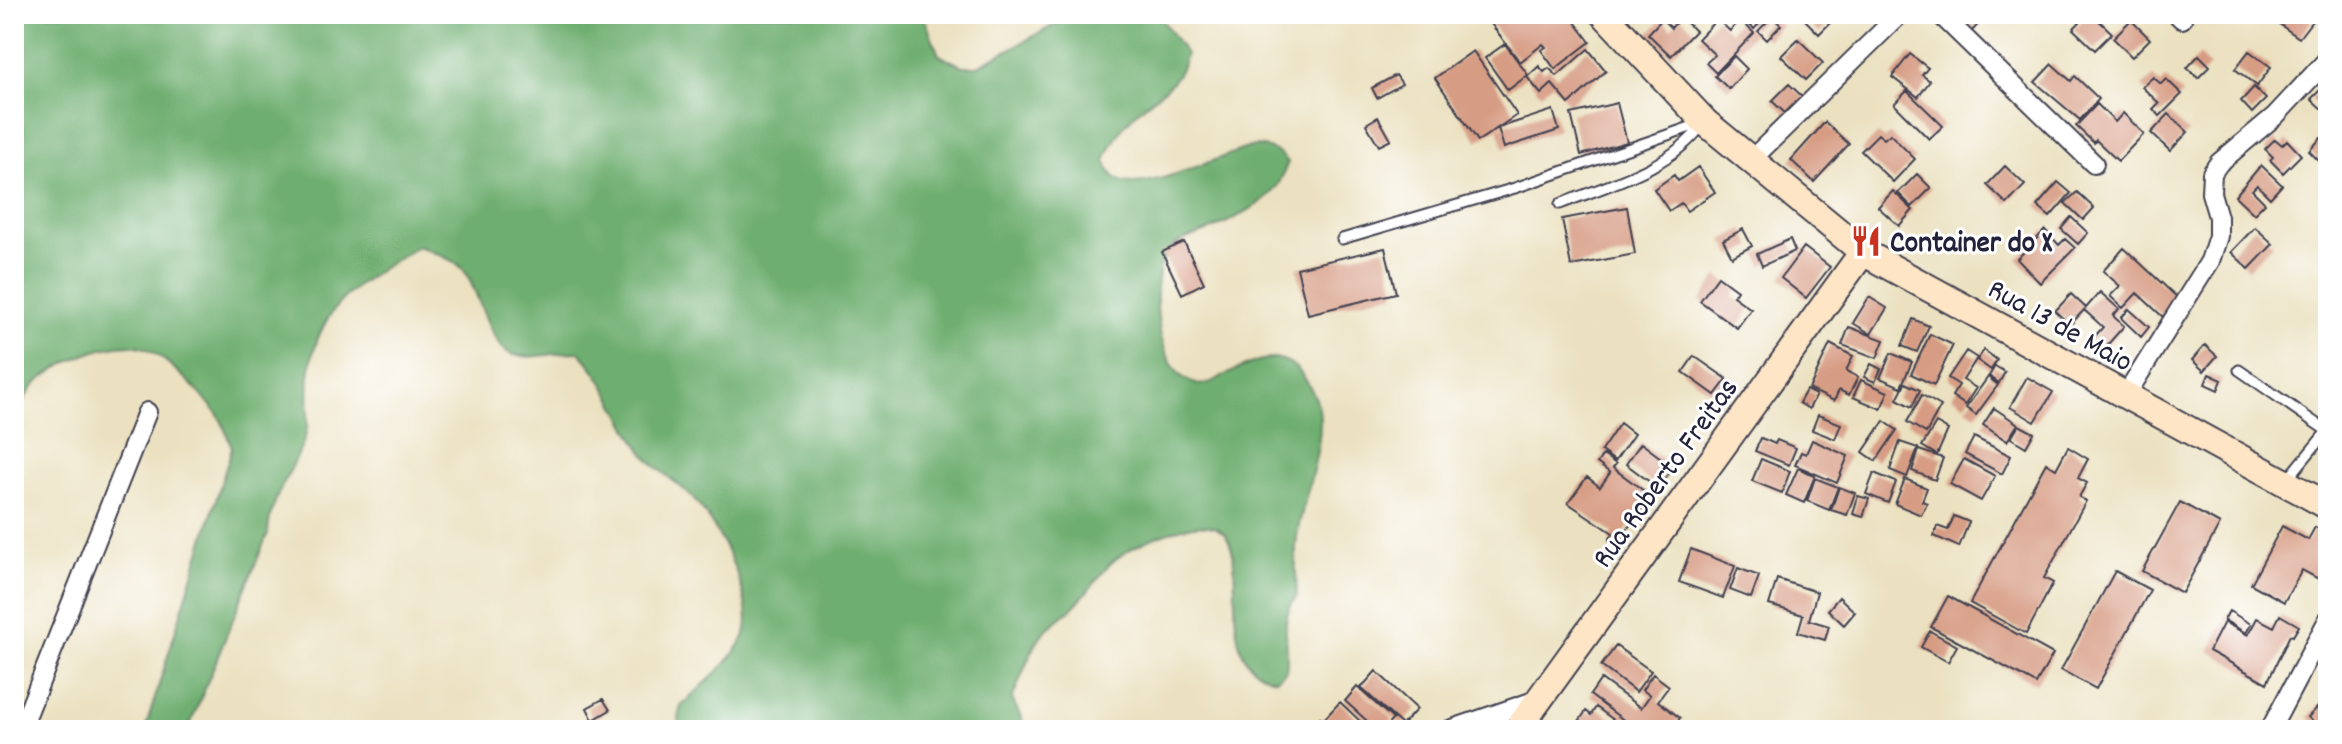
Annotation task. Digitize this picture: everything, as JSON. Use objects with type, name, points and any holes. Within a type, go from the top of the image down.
[{"type":"main road","name":"Rua 13 de Maio","points":[[1604,14],[1705,122],[1863,252],[2328,506]]},
{"type":"main road","name":"Rua Roberto Freitas","points":[[1517,730],[1863,252]]},
{"type":"street","points":[[1751,160],[1900,14]]},
{"type":"street","points":[[1940,14],[2094,164]]},
{"type":"street","points":[[2126,395],[2210,261],[2218,236],[2218,217],[2211,193],[2212,173],[2219,163],[2275,116],[2328,59]]},
{"type":"street","points":[[21,730],[147,412]]},
{"type":"street","points":[[2270,730],[2328,620]]},
{"type":"street","points":[[1450,730],[1540,699]]},
{"type":"lane","points":[[1560,204],[1650,168],[1690,142],[1705,122]]},
{"type":"lane","points":[[1342,239],[1515,188],[1705,122]]},
{"type":"lane","points":[[2239,370],[2327,431],[2285,483]]},
{"type":"green space","points":[[14,14],[923,14],[939,55],[963,66],[978,66],[1075,14],[1158,14],[1186,54],[1171,83],[1133,116],[1117,137],[1105,160],[1112,174],[1119,180],[1131,183],[1147,182],[1254,146],[1273,150],[1288,162],[1281,180],[1270,195],[1226,223],[1173,246],[1163,259],[1157,290],[1157,309],[1165,348],[1172,364],[1183,377],[1196,384],[1205,384],[1250,364],[1275,358],[1296,368],[1316,399],[1320,428],[1297,538],[1297,596],[1286,623],[1286,671],[1276,679],[1255,670],[1242,653],[1237,631],[1234,559],[1229,540],[1218,529],[1193,526],[1162,534],[1120,556],[1068,612],[1043,633],[1030,655],[1012,699],[1027,730],[681,730],[678,717],[681,706],[731,657],[743,639],[747,624],[741,585],[723,542],[690,495],[645,455],[598,376],[579,352],[527,356],[511,354],[496,339],[462,268],[418,246],[361,283],[332,312],[322,329],[309,375],[305,437],[273,508],[268,533],[188,730],[145,730],[232,448],[221,420],[197,391],[154,353],[132,346],[102,349],[85,355],[42,378],[25,398],[14,419]]},
{"type":"building","points":[[1489,14],[1516,14],[1521,20],[1528,14],[1569,14],[1590,42],[1555,69],[1541,50],[1546,47],[1543,44],[1520,62],[1486,17]]},
{"type":"building","points":[[1738,14],[1769,14],[1754,29]]},
{"type":"building","points":[[1799,14],[1839,14],[1819,34]]},
{"type":"building","points":[[1963,14],[1986,16],[1971,32],[1960,21],[1965,16]]},
{"type":"building","points":[[2088,14],[2092,14],[2112,33],[2095,50],[2073,29]]},
{"type":"building","points":[[2279,14],[2302,14],[2312,21],[2299,38],[2275,21]]},
{"type":"building","points":[[1681,17],[1695,31],[1671,56],[1648,34],[1662,19],[1671,28]]},
{"type":"building","points":[[1772,17],[1781,25],[1767,40],[1758,31]]},
{"type":"building","points":[[1717,19],[1730,31],[1740,20],[1754,33],[1716,73],[1706,63],[1715,55],[1698,39]]},
{"type":"building","points":[[2131,20],[2150,39],[2132,57],[2113,38]]},
{"type":"building","points":[[1798,39],[1823,63],[1806,80],[1781,56]]},
{"type":"building","points":[[1505,44],[1528,75],[1508,90],[1485,58]]},
{"type":"building","points":[[1588,49],[1606,71],[1569,104],[1552,84],[1541,94],[1527,77],[1539,66],[1544,72],[1549,68],[1557,76]]},
{"type":"building","points":[[1473,51],[1517,115],[1478,141],[1435,78]]},
{"type":"building","points":[[2249,51],[2271,67],[2257,86],[2235,69]]},
{"type":"building","points":[[1910,54],[1928,68],[1922,75],[1930,81],[1918,97],[1892,77]]},
{"type":"building","points":[[2199,55],[2210,66],[2198,78],[2187,68]]},
{"type":"building","points":[[1734,56],[1747,69],[1729,89],[1715,76]]},
{"type":"building","points":[[2052,64],[2071,81],[2075,76],[2099,99],[2080,120],[2035,82]]},
{"type":"building","points":[[1396,75],[1402,84],[1377,98],[1372,88]]},
{"type":"building","points":[[2153,77],[2161,84],[2166,79],[2182,94],[2160,116],[2153,109],[2159,103],[2142,87]]},
{"type":"building","points":[[1789,84],[1804,98],[1787,115],[1772,101]]},
{"type":"building","points":[[2254,87],[2266,99],[2252,113],[2241,101]]},
{"type":"building","points":[[2323,87],[2328,92],[2328,115],[2311,99]]},
{"type":"building","points":[[1907,91],[1943,126],[1929,139],[1894,104]]},
{"type":"building","points":[[1617,103],[1627,142],[1581,155],[1571,114]]},
{"type":"building","points":[[2097,104],[2115,122],[2123,113],[2144,134],[2118,161],[2076,126]]},
{"type":"building","points":[[1553,110],[1559,130],[1504,148],[1498,128]]},
{"type":"building","points":[[2169,114],[2188,132],[2170,151],[2151,133]]},
{"type":"building","points":[[1378,117],[1391,140],[1379,146],[1366,124]]},
{"type":"building","points":[[1825,122],[1849,144],[1814,182],[1791,160]]},
{"type":"building","points":[[1878,134],[1884,139],[1890,134],[1915,159],[1893,182],[1861,151]]},
{"type":"building","points":[[2321,138],[2328,145],[2328,158],[2322,164],[2309,151]]},
{"type":"building","points":[[2275,139],[2282,145],[2287,140],[2301,155],[2283,173],[2270,160],[2273,157],[2265,149]]},
{"type":"building","points":[[2261,165],[2282,185],[2270,198],[2257,185],[2252,190],[2265,203],[2254,214],[2235,196]]},
{"type":"building","points":[[2005,166],[2025,185],[2007,204],[1987,185]]},
{"type":"building","points":[[1698,167],[1715,192],[1687,211],[1681,203],[1669,211],[1654,189],[1674,175],[1678,181]]},
{"type":"building","points":[[1917,174],[1931,188],[1912,207],[1898,193]]},
{"type":"building","points":[[2058,182],[2071,193],[2050,217],[2037,206]]},
{"type":"building","points":[[1893,191],[1913,210],[1899,226],[1878,207]]},
{"type":"building","points":[[2077,192],[2094,208],[2083,220],[2065,203]]},
{"type":"building","points":[[1627,207],[1635,254],[1571,266],[1562,219]]},
{"type":"building","points":[[2071,217],[2088,233],[2078,244],[2061,229]]},
{"type":"building","points":[[2255,227],[2273,244],[2249,269],[2231,252]]},
{"type":"building","points":[[1743,229],[1752,246],[1732,257],[1723,240]]},
{"type":"building","points":[[2045,230],[2059,245],[2065,239],[2075,248],[2040,283],[2017,259]]},
{"type":"building","points":[[1790,239],[1795,251],[1762,266],[1757,254]]},
{"type":"building","points":[[1184,242],[1204,283],[1182,294],[1162,252]]},
{"type":"building","points":[[1804,247],[1830,267],[1806,298],[1781,278]]},
{"type":"building","points":[[1385,248],[1396,293],[1308,314],[1297,268]]},
{"type":"building","points":[[2124,248],[2180,300],[2163,317],[2137,293],[2123,308],[2110,296],[2120,286],[2103,271]]},
{"type":"building","points":[[1718,276],[1737,290],[1733,296],[1751,309],[1737,328],[1700,301]]},
{"type":"building","points":[[2100,292],[2119,309],[2113,316],[2124,326],[2101,352],[2090,342],[2103,327],[2084,310],[2070,325],[2055,311],[2071,294],[2086,308]]},
{"type":"building","points":[[1869,297],[1887,308],[1871,334],[1853,323]]},
{"type":"building","points":[[2129,309],[2149,327],[2141,337],[2121,318]]},
{"type":"building","points":[[1913,319],[1929,326],[1917,352],[1902,346]]},
{"type":"building","points":[[1849,327],[1884,340],[1877,358],[1842,345]]},
{"type":"building","points":[[1930,334],[1953,345],[1934,385],[1911,374]]},
{"type":"building","points":[[1830,344],[1853,356],[1846,371],[1858,377],[1849,395],[1839,390],[1834,401],[1809,389]]},
{"type":"building","points":[[2205,345],[2217,356],[2204,371],[2192,360]]},
{"type":"building","points":[[1984,350],[1997,360],[1991,370],[1977,360]]},
{"type":"building","points":[[1966,351],[1977,358],[1963,380],[1976,388],[1965,405],[1952,396],[1959,385],[1948,378]]},
{"type":"building","points":[[1891,353],[1912,362],[1901,387],[1880,378]]},
{"type":"building","points":[[1694,356],[1727,379],[1715,395],[1683,372]]},
{"type":"building","points":[[1871,364],[1881,369],[1875,382],[1864,377]]},
{"type":"building","points":[[1995,366],[2005,372],[1999,383],[1989,376]]},
{"type":"building","points":[[2209,374],[2222,380],[2218,390],[2205,384]]},
{"type":"building","points":[[1988,377],[1998,385],[1976,415],[1966,408]]},
{"type":"building","points":[[2027,377],[2053,392],[2035,422],[2010,407]]},
{"type":"building","points":[[1861,380],[1888,392],[1881,409],[1853,397]]},
{"type":"building","points":[[1905,383],[1920,390],[1912,407],[1897,399]]},
{"type":"building","points":[[1806,390],[1816,395],[1809,409],[1799,403]]},
{"type":"building","points":[[1922,395],[1941,406],[1926,433],[1907,422]]},
{"type":"building","points":[[1994,408],[2018,424],[2007,441],[1983,425]]},
{"type":"building","points":[[1818,415],[1841,424],[1835,439],[1812,430]]},
{"type":"building","points":[[1884,421],[1897,430],[1876,461],[1863,452]]},
{"type":"building","points":[[1620,423],[1634,434],[1615,461],[1601,451]]},
{"type":"building","points":[[1936,423],[1948,430],[1937,455],[1922,446]]},
{"type":"building","points":[[2019,425],[2034,433],[2026,447],[2011,438]]},
{"type":"building","points":[[1974,437],[2011,456],[2002,474],[1965,454]]},
{"type":"building","points":[[1761,438],[1775,444],[1777,440],[1796,448],[1789,465],[1755,451]]},
{"type":"building","points":[[1812,440],[1848,456],[1837,483],[1795,465],[1801,452],[1806,454]]},
{"type":"building","points":[[1900,442],[1918,448],[1907,477],[1890,470]]},
{"type":"building","points":[[1641,443],[1673,467],[1658,488],[1626,464]]},
{"type":"building","points":[[2068,447],[2088,459],[2078,478],[2087,483],[2079,497],[2086,501],[2044,578],[2053,583],[2026,634],[1970,603],[2046,463],[2056,469]]},
{"type":"building","points":[[1919,450],[1943,458],[1935,480],[1912,471]]},
{"type":"building","points":[[1603,455],[1616,464],[1613,468],[1651,496],[1616,545],[1609,540],[1613,533],[1568,503],[1587,477],[1600,487],[1610,473],[1597,463]]},
{"type":"building","points":[[1761,459],[1790,471],[1782,493],[1752,481]]},
{"type":"building","points":[[1964,459],[1995,476],[1981,501],[1950,484]]},
{"type":"building","points":[[1798,468],[1815,476],[1804,503],[1786,495]]},
{"type":"building","points":[[1874,473],[1896,482],[1888,503],[1866,494]]},
{"type":"building","points":[[1815,478],[1838,487],[1829,510],[1807,501]]},
{"type":"building","points":[[1905,479],[1927,488],[1922,501],[1927,503],[1921,515],[1895,504]]},
{"type":"building","points":[[1839,487],[1855,493],[1847,515],[1831,510]]},
{"type":"building","points":[[1858,496],[1869,499],[1863,517],[1853,514]]},
{"type":"building","points":[[2180,502],[2220,524],[2182,593],[2142,571]]},
{"type":"building","points":[[1954,516],[1969,522],[1959,547],[1934,536],[1937,526],[1948,530]]},
{"type":"building","points":[[2282,526],[2308,540],[2315,527],[2328,533],[2328,584],[2302,570],[2284,602],[2251,584]]},
{"type":"building","points":[[1691,549],[1735,566],[1723,598],[1679,582]]},
{"type":"building","points":[[1738,568],[1759,576],[1751,598],[1730,590]]},
{"type":"building","points":[[2115,571],[2150,590],[2096,689],[2061,670]]},
{"type":"building","points":[[1777,579],[1817,592],[1809,620],[1829,626],[1825,640],[1798,632],[1803,615],[1769,605]]},
{"type":"building","points":[[1948,596],[2053,654],[2036,684],[1931,627]]},
{"type":"building","points":[[1839,597],[1855,612],[1844,625],[1828,610]]},
{"type":"building","points":[[2229,611],[2251,624],[2246,633],[2224,620]]},
{"type":"building","points":[[2280,615],[2299,626],[2293,636],[2290,635],[2267,683],[2209,651],[2224,622],[2248,635],[2257,618],[2274,627]]},
{"type":"building","points":[[1930,631],[1957,646],[1948,662],[1921,647]]},
{"type":"building","points":[[1616,646],[1651,671],[1636,692],[1601,666]]},
{"type":"building","points":[[1376,671],[1417,709],[1402,725],[1361,688]]},
{"type":"building","points":[[1653,674],[1669,686],[1658,701],[1680,718],[1671,730],[1662,730],[1656,725],[1652,730],[1637,730],[1590,695],[1601,679],[1641,708],[1650,695],[1642,690]]},
{"type":"building","points":[[1357,687],[1393,719],[1383,730],[1377,730],[1345,701]]},
{"type":"building","points":[[603,699],[610,710],[593,720],[587,708]]},
{"type":"building","points":[[1340,702],[1360,721],[1352,730],[1337,730],[1325,718]]},
{"type":"building","points":[[2321,704],[2328,711],[2328,730],[2321,730],[2308,717]]},
{"type":"building","points":[[1596,707],[1618,723],[1613,730],[1579,730],[1575,727],[1586,711],[1591,715]]},
{"type":"building","points":[[1320,718],[1334,730],[1302,730],[1309,722],[1314,726]]},
{"type":"place","name":"Container do X","points":[[1866,241]]}]
